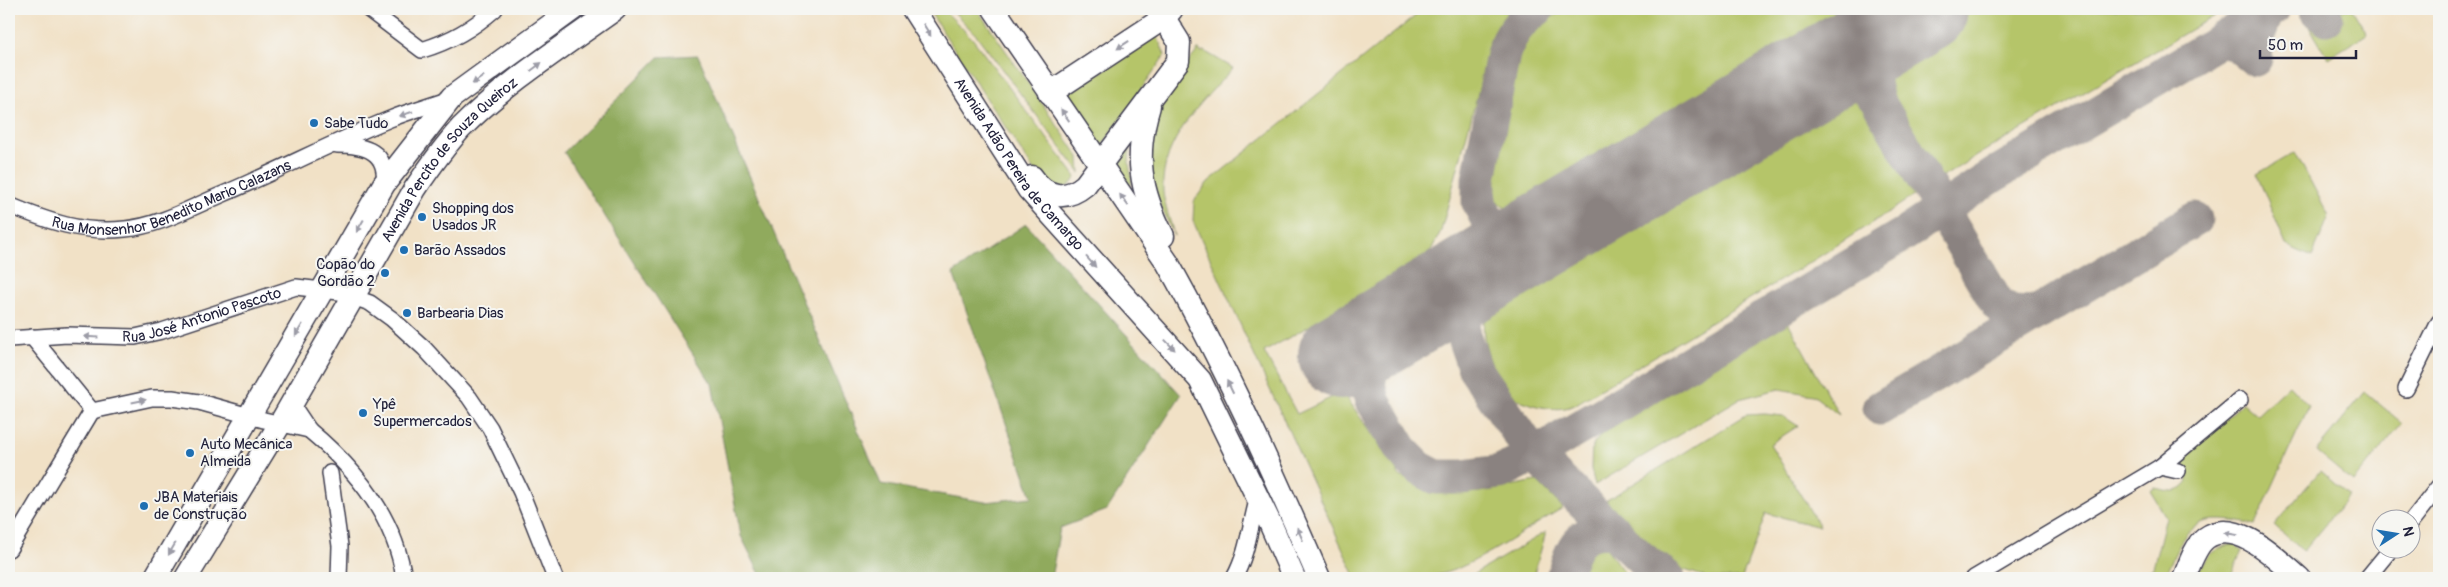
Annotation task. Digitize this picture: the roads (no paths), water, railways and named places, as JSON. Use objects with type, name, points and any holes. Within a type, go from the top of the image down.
[{"type":"main road","name":"Avenida Percito de Souza Queiroz","points":[[155,578],[384,184],[452,97],[573,9]]},
{"type":"main road","name":"Avenida Percito de Souza Queiroz","points":[[186,578],[291,403],[362,292],[415,189],[461,128],[488,103],[615,9]]},
{"type":"main road","name":"Avenida Adão Pereira de Camargo","points":[[913,9],[1029,190],[1200,380],[1258,497],[1260,525],[1294,578]]},
{"type":"main road","points":[[982,9],[1032,66]]},
{"type":"main road","points":[[994,9],[1081,138],[1150,235],[1190,302]]},
{"type":"main road","points":[[940,52],[974,92],[1038,186],[1054,196],[1065,196],[1076,192],[1085,185],[1178,61],[1179,42],[1165,12],[1144,31],[1050,93]]},
{"type":"main road","points":[[1144,31],[1158,29],[1166,31],[1179,42]]},
{"type":"main road","points":[[1153,95],[1140,146],[1143,186],[1152,214],[1190,302],[1292,515],[1319,578]]},
{"type":"main road","points":[[1081,138],[1088,162],[1085,185]]},
{"type":"main road","points":[[2184,578],[2197,550],[2206,538],[2221,532],[2241,535],[2257,543],[2300,578]]},
{"type":"street","points":[[368,9],[422,50],[447,42],[462,34],[495,9]]},
{"type":"street","name":"Rua Monsenhor Benedito Mario Calazans","points":[[9,205],[38,218],[86,230],[125,230],[149,226],[390,119],[452,97]]},
{"type":"street","name":"Rua Monsenhor Benedito Mario Calazans","points":[[333,145],[356,146],[371,151],[384,166],[384,184]]},
{"type":"street","name":"Rua José Antonio Pascoto","points":[[9,339],[32,337],[135,337],[162,331],[296,287],[362,292],[424,348],[468,397],[490,428],[521,492],[556,578]]},
{"type":"street","points":[[2406,389],[2436,340],[2439,322]]},
{"type":"street","points":[[32,337],[92,411]]},
{"type":"street","points":[[9,548],[92,411],[152,398],[172,398],[199,402],[309,430]]},
{"type":"street","points":[[1978,577],[2160,467],[2240,400]]},
{"type":"street","points":[[291,403],[309,430],[325,443],[370,493],[389,527],[402,561],[404,578]]},
{"type":"street","points":[[325,443],[340,537],[339,578]]},
{"type":"street","points":[[330,473],[341,460]]},
{"type":"street","points":[[2160,467],[2178,471]]},
{"type":"street","points":[[2420,510],[2439,486]]},
{"type":"street","points":[[1234,578],[1260,525]]},
{"type":"street","points":[[2367,578],[2382,560]]},
{"type":"place","name":"Sabe Tudo","points":[[314,123]]},
{"type":"place","name":"Shopping dos Usados JR","points":[[422,217]]},
{"type":"place","name":"Barão Assados","points":[[404,250]]},
{"type":"place","name":"Copão do Gordão 2","points":[[385,273]]},
{"type":"place","name":"Barbearia Dias","points":[[407,313]]},
{"type":"place","name":"Ypê Supermercados","points":[[363,413]]},
{"type":"place","name":"Auto Mecânica Almeida","points":[[190,453]]},
{"type":"place","name":"JBA Materiais de Construção","points":[[144,506]]}]
